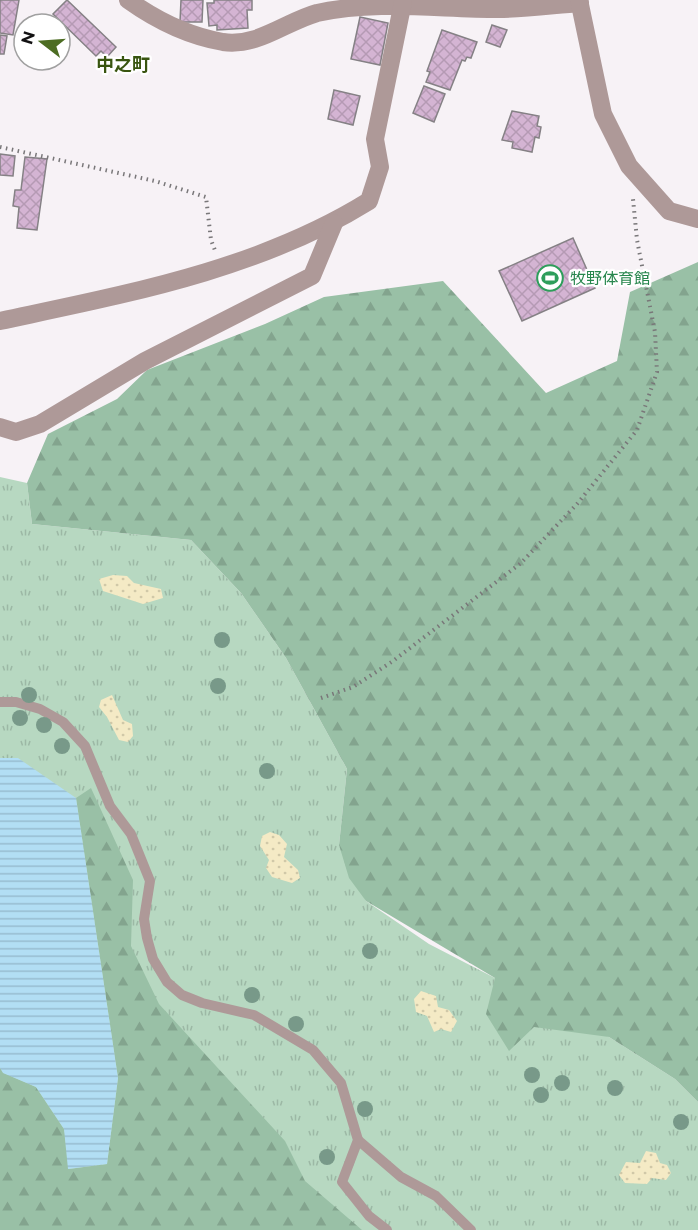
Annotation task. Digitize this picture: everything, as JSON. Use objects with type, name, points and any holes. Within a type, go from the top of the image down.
[{"type":"street","points":[[128,0],[167,24],[224,42],[252,41],[315,13],[352,5],[404,2],[498,9],[580,1],[603,114],[629,166],[669,211],[698,219]]},
{"type":"street","points":[[0,321],[174,282],[221,267],[334,223],[369,201],[380,167],[375,139],[404,2]]},
{"type":"street","points":[[0,427],[16,432],[40,424],[146,361],[312,276],[334,223]]},
{"type":"lane","points":[[0,702],[16,702],[40,709],[63,722],[86,746],[110,806],[131,834],[150,881],[144,919],[147,938],[153,958],[166,982],[182,995],[202,1003],[254,1015],[313,1050],[341,1083],[358,1140],[401,1177],[436,1196],[471,1230]]},
{"type":"lane","points":[[358,1140],[342,1182],[369,1216],[387,1230]]},
{"type":"path","points":[[0,147],[155,181],[206,197],[211,240],[221,267]]},
{"type":"path","points":[[321,698],[353,687],[393,662],[521,563],[577,504],[637,430],[657,372],[656,332],[637,240],[629,166]]},
{"type":"green space","points":[[698,262],[698,1102],[675,1079],[609,1037],[534,1027],[509,1051],[486,1014],[495,978],[366,901],[349,878],[339,845],[347,769],[286,658],[241,593],[191,540],[32,524],[27,483],[48,434],[117,399],[147,370],[265,324],[324,297],[443,281],[546,393],[617,361],[630,292]]},
{"type":"green space","points":[[0,477],[27,483],[32,524],[191,540],[241,593],[286,658],[347,769],[339,845],[366,901],[429,944],[609,1037],[675,1079],[698,1102],[698,1230],[0,1230]]},
{"type":"green space","points":[[91,788],[133,880],[131,946],[159,1004],[285,1141],[305,1181],[362,1230],[0,1230],[0,1068],[4,1073],[36,1087],[64,1129],[69,1169],[107,1164],[118,1078],[76,798]]},
{"type":"sand","points":[[113,575],[127,576],[134,583],[161,589],[163,598],[143,604],[103,591],[99,579]]},
{"type":"sand","points":[[112,695],[123,720],[132,724],[133,736],[128,742],[119,740],[99,707],[101,700]]},
{"type":"sand","points":[[270,832],[279,835],[287,844],[284,857],[298,870],[300,878],[292,883],[272,877],[266,868],[269,860],[260,846],[262,836]]},
{"type":"sand","points":[[421,991],[436,996],[438,1007],[449,1010],[457,1021],[451,1032],[441,1029],[434,1032],[427,1016],[416,1012],[414,999]]},
{"type":"sand","points":[[646,1151],[656,1153],[660,1163],[667,1165],[671,1173],[666,1180],[652,1178],[647,1184],[625,1183],[619,1175],[626,1162],[640,1163]]},
{"type":"water","points":[[0,758],[18,758],[76,798],[118,1078],[107,1164],[68,1169],[64,1129],[36,1087],[3,1073],[0,1068]]},
{"type":"building","points":[[0,0],[19,0],[17,12],[12,12],[12,35],[0,33]]},
{"type":"building","points":[[67,0],[116,47],[107,57],[101,51],[96,56],[72,33],[72,12],[55,12]]},
{"type":"building","points":[[181,0],[203,0],[202,22],[180,22]]},
{"type":"building","points":[[214,0],[252,0],[252,10],[247,10],[248,28],[217,30],[217,25],[209,26],[207,3],[214,3]]},
{"type":"building","points":[[360,17],[388,23],[380,65],[351,59]]},
{"type":"building","points":[[492,25],[507,30],[500,47],[486,42]]},
{"type":"building","points":[[442,30],[477,42],[471,58],[467,57],[465,61],[462,60],[450,90],[426,82],[430,72],[427,71]]},
{"type":"building","points":[[0,35],[7,36],[4,54],[0,54]]},
{"type":"building","points":[[424,86],[445,94],[434,122],[413,113]]},
{"type":"building","points":[[334,90],[360,96],[353,125],[328,119]]},
{"type":"building","points":[[512,111],[539,116],[537,126],[541,127],[539,138],[535,137],[532,152],[512,148],[513,142],[502,140]]},
{"type":"building","points":[[0,154],[15,156],[13,176],[0,175]]},
{"type":"building","points":[[25,157],[47,159],[37,230],[17,228],[19,207],[13,206],[15,190],[21,190]]},
{"type":"building","points":[[573,238],[595,288],[522,321],[499,271]]},
{"type":"place","name":"牧野体育館","points":[[550,278]]},
{"type":"district","name":"中之町","points":[[123,65]]}]
